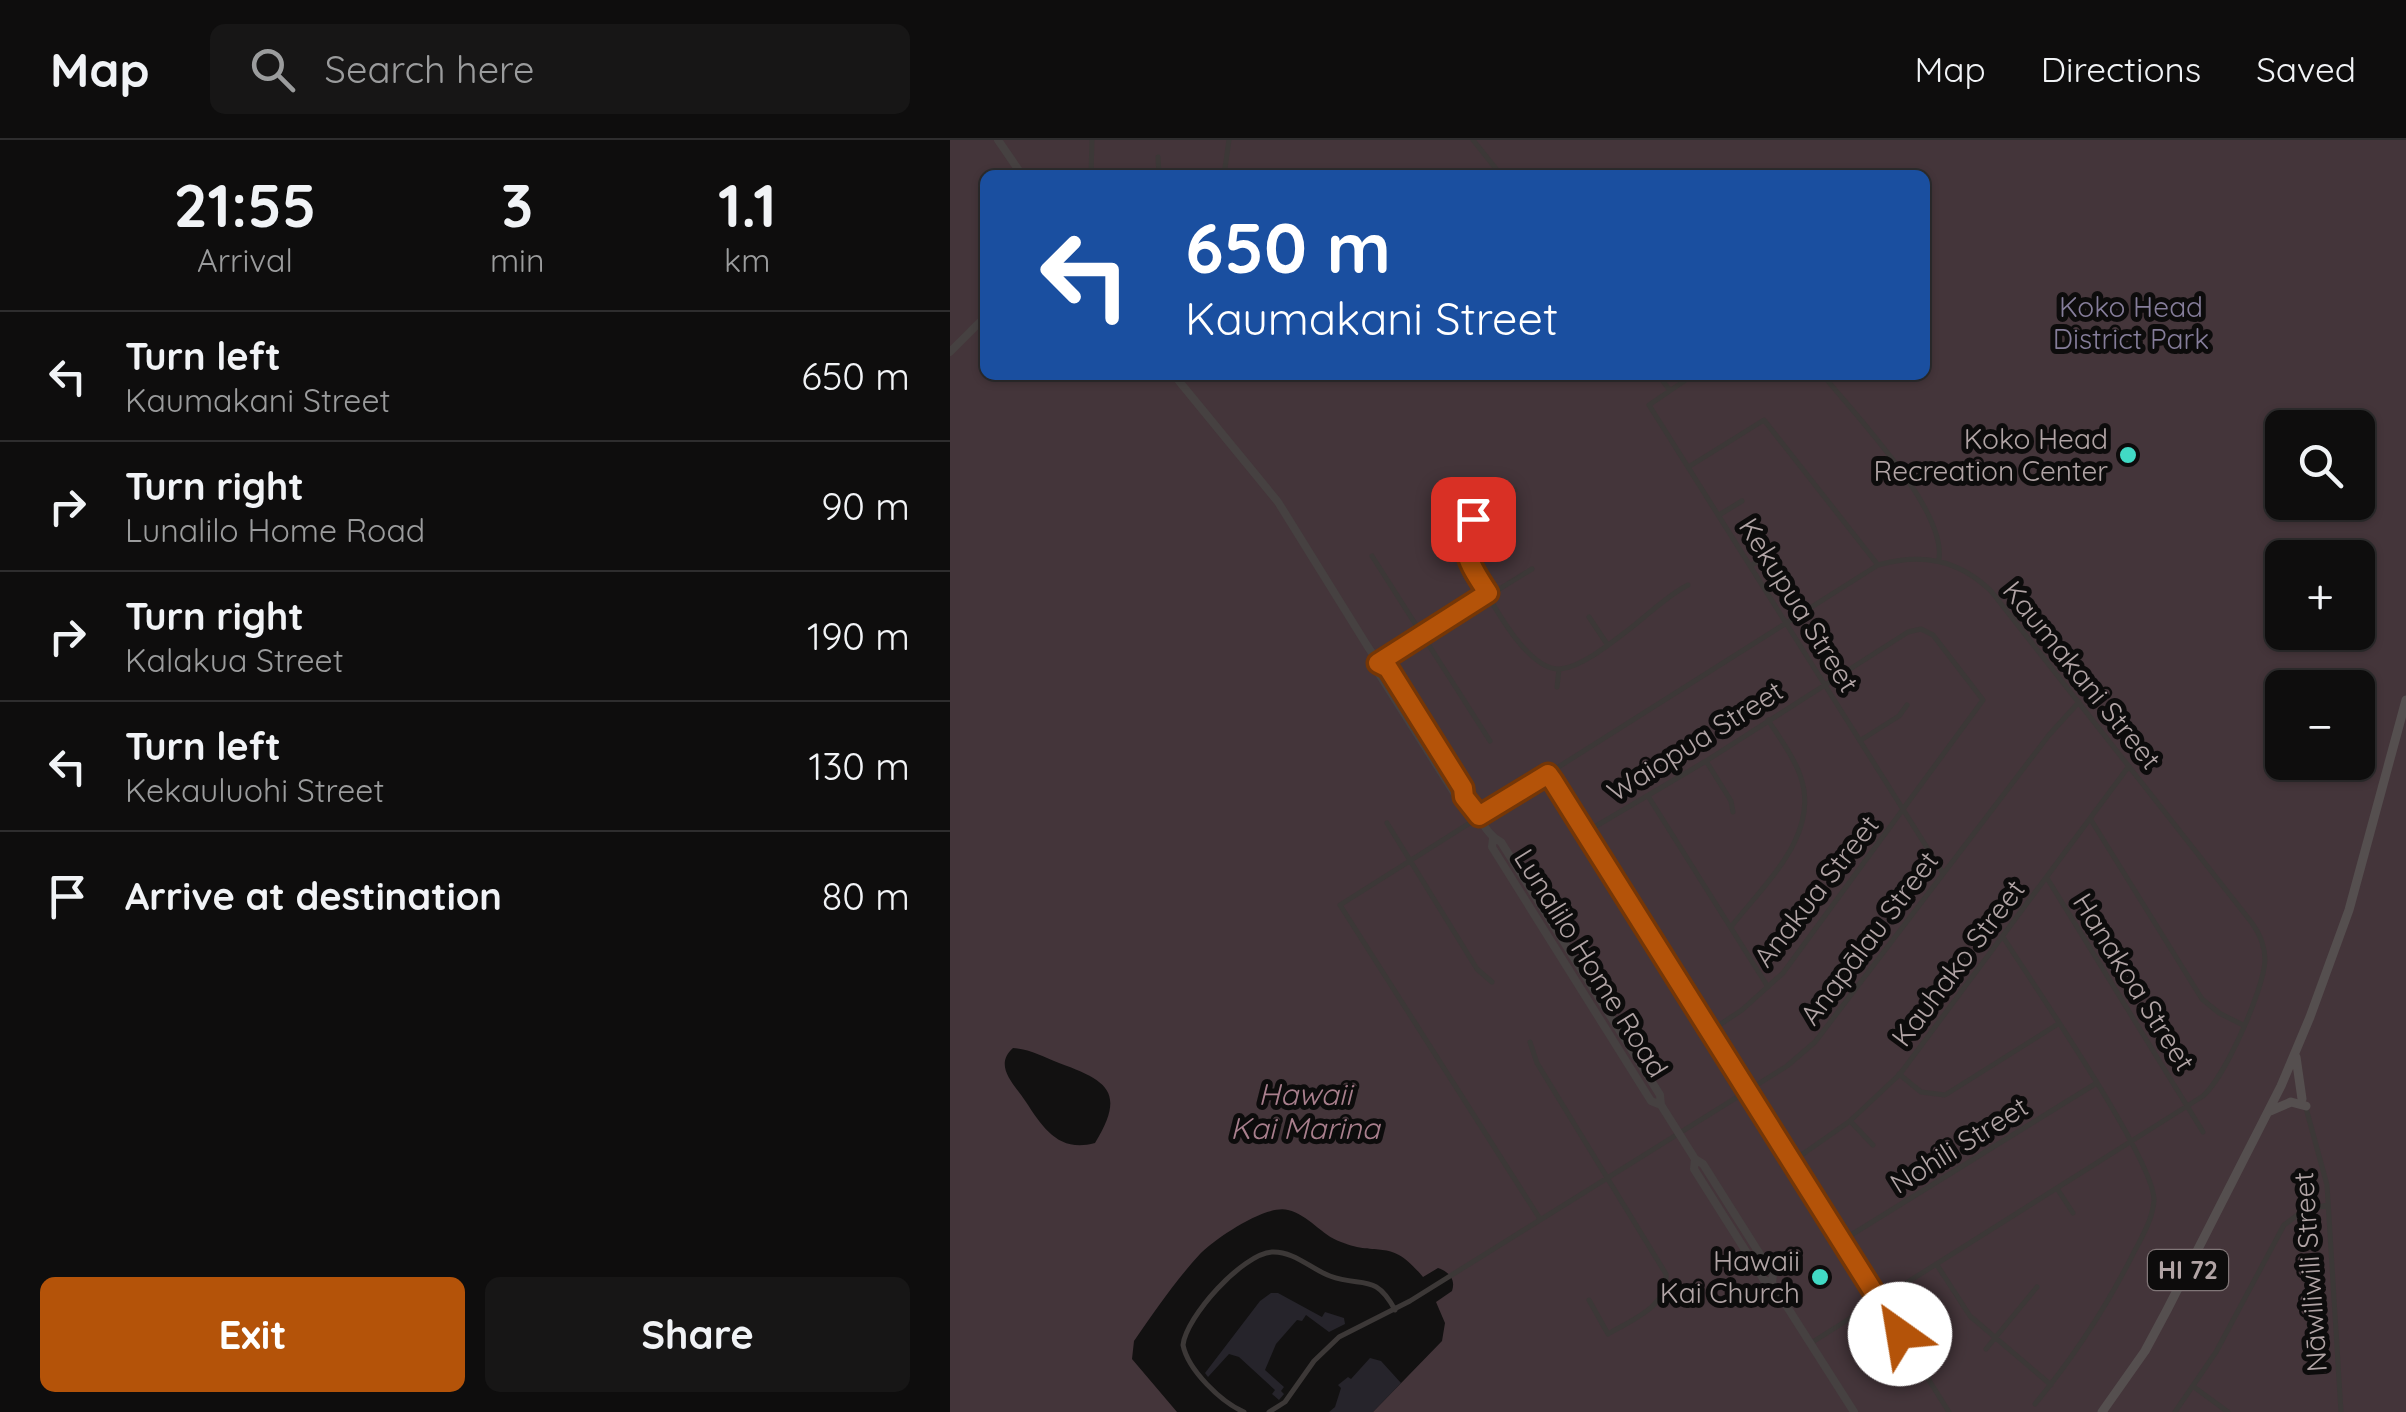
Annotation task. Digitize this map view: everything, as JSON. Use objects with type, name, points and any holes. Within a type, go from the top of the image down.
[{"type":"main road","points":[[998,140],[1019,170]]},
{"type":"main road","points":[[950,352],[980,323]]},
{"type":"main road","name":"Lunalilo Home Road","points":[[1178,380],[1267,486],[1378,663],[1388,668],[1463,788],[1464,797],[1493,838],[1492,847],[1640,1084],[1651,1100],[1661,1105],[1695,1159],[1694,1169],[1704,1185],[1854,1412]]},
{"type":"main road","name":"HI 72","points":[[2102,1412],[2145,1351],[2296,1053],[2350,910],[2406,700]]},
{"type":"main road","points":[[2268,1112],[2292,1102],[2304,1102],[2296,1075],[2296,1053]]},
{"type":"street","points":[[1091,170],[1092,140]]},
{"type":"street","points":[[1225,170],[1229,140]]},
{"type":"street","points":[[1473,140],[1497,170]]},
{"type":"street","points":[[1158,157],[1159,170]]},
{"type":"street","points":[[1661,380],[1668,390],[1684,380]]},
{"type":"street","points":[[1540,1220],[1340,905],[1878,566],[1907,558],[1939,560],[1941,548],[1929,512],[1827,380]]},
{"type":"street","name":"Kekupua Street","points":[[1668,390],[1648,404],[1943,873]]},
{"type":"street","points":[[1689,467],[1764,420],[1878,566]]},
{"type":"street","points":[[1515,490],[1477,514],[1466,534],[1466,555],[1528,654],[1542,665],[1559,669],[1574,665],[1688,585]]},
{"type":"street","points":[[1718,516],[1742,501]]},
{"type":"street","points":[[1448,528],[1466,534]]},
{"type":"street","points":[[1750,566],[1778,549]]},
{"type":"street","points":[[1372,556],[1490,741]]},
{"type":"street","name":"Kaumakani Street","points":[[1811,1343],[2188,1106],[2218,1080],[2263,974],[2261,938],[2130,765],[1991,591],[1952,564],[1939,560]]},
{"type":"street","points":[[1378,663],[1532,569]]},
{"type":"street","points":[[1588,617],[1607,644]]},
{"type":"street","name":"Waiopua Street","points":[[1586,832],[1706,761],[1908,632],[1921,629],[1944,648],[1983,700],[1904,810]]},
{"type":"street","points":[[1557,687],[1559,669]]},
{"type":"street","name":"Anapālau Street","points":[[1268,1412],[1288,1400],[1330,1344],[1394,1310],[1540,1220],[1787,1066],[1815,1042],[2049,735],[2079,702]]},
{"type":"street","points":[[1860,740],[1899,716],[1907,705]]},
{"type":"street","points":[[1732,927],[1790,851],[1803,820],[1804,792],[1799,772],[1768,720]]},
{"type":"street","points":[[1706,761],[1734,812]]},
{"type":"street","name":"Kauhako Street","points":[[1793,1161],[1850,1121],[1899,1074],[2130,765]]},
{"type":"street","points":[[1548,774],[1949,1412]]},
{"type":"street","points":[[1648,796],[1768,987]]},
{"type":"street","name":"Anakua Street","points":[[1710,1031],[1742,1010],[1783,972],[1904,810]]},
{"type":"street","points":[[2091,820],[2202,998],[2243,1026]]},
{"type":"street","points":[[1388,823],[1477,968],[1492,982]]},
{"type":"street","name":"Hanakoa Street","points":[[2047,878],[2203,1132]]},
{"type":"street","points":[[2003,937],[2130,1143],[2152,1182],[2154,1200],[2150,1220],[2104,1311],[2035,1404]]},
{"type":"street","points":[[1899,1074],[1921,1092],[1945,1096],[2058,1024]]},
{"type":"street","points":[[1530,1042],[1537,1064],[1664,1268],[1666,1285],[1656,1304],[1608,1334],[1589,1300]]},
{"type":"street","name":"Nohili Street","points":[[1843,1240],[2096,1084]]},
{"type":"street","points":[[2281,1086],[2293,1088],[2304,1102]]},
{"type":"street","name":"Nāwiliwili Street","points":[[2304,1102],[2323,1164],[2341,1412]]},
{"type":"street","points":[[1850,1121],[1874,1145]]},
{"type":"street","points":[[2058,1190],[2073,1213]]},
{"type":"street","points":[[2175,1412],[2194,1386],[2284,1225],[2304,1210],[2328,1206]]},
{"type":"street","points":[[1244,1412],[1229,1404],[1195,1368],[1183,1345],[1192,1322],[1242,1267],[1266,1254],[1284,1254],[1333,1277],[1375,1284],[1394,1310]]},
{"type":"street","points":[[1937,1266],[1963,1308],[2051,1385]]},
{"type":"street","points":[[1986,1349],[2037,1286]]},
{"type":"street","points":[[2194,1386],[2228,1412]]},
{"type":"shaded area","points":[[1271,1293],[1322,1317],[1325,1312],[1344,1318],[1345,1324],[1329,1332],[1306,1315],[1276,1344],[1265,1370],[1284,1387],[1279,1400],[1272,1394],[1275,1390],[1239,1357],[1229,1354],[1208,1377],[1205,1373],[1260,1301]]},
{"type":"shaded area","points":[[1370,1358],[1381,1361],[1401,1383],[1373,1412],[1329,1412],[1335,1407],[1341,1388],[1338,1385],[1348,1377],[1351,1379]]},
{"type":"water","name":"Hawaii Kai Marina","points":[[950,140],[2406,140],[2406,1412],[1373,1412],[1442,1341],[1445,1323],[1436,1302],[1452,1291],[1452,1280],[1438,1268],[1423,1277],[1393,1252],[1341,1242],[1288,1210],[1267,1212],[1242,1224],[1200,1254],[1134,1341],[1132,1359],[1177,1412],[950,1412]],"holes":[[[1013,1048],[1090,1076],[1107,1091],[1109,1112],[1095,1143],[1062,1141],[1039,1121],[1005,1068]]]},
{"type":"place","name":"Koko Head Recreation Center","points":[[2128,455]]},
{"type":"place","name":"Hawaii Kai Church","points":[[1820,1277]]},
{"type":"route","points":[[1473,519],[1465,536],[1466,555],[1488,593],[1378,663],[1388,668],[1479,816],[1548,774],[1900,1334]]},
{"type":"park label","name":"Koko Head District Park","points":[[2131,323]]}]
